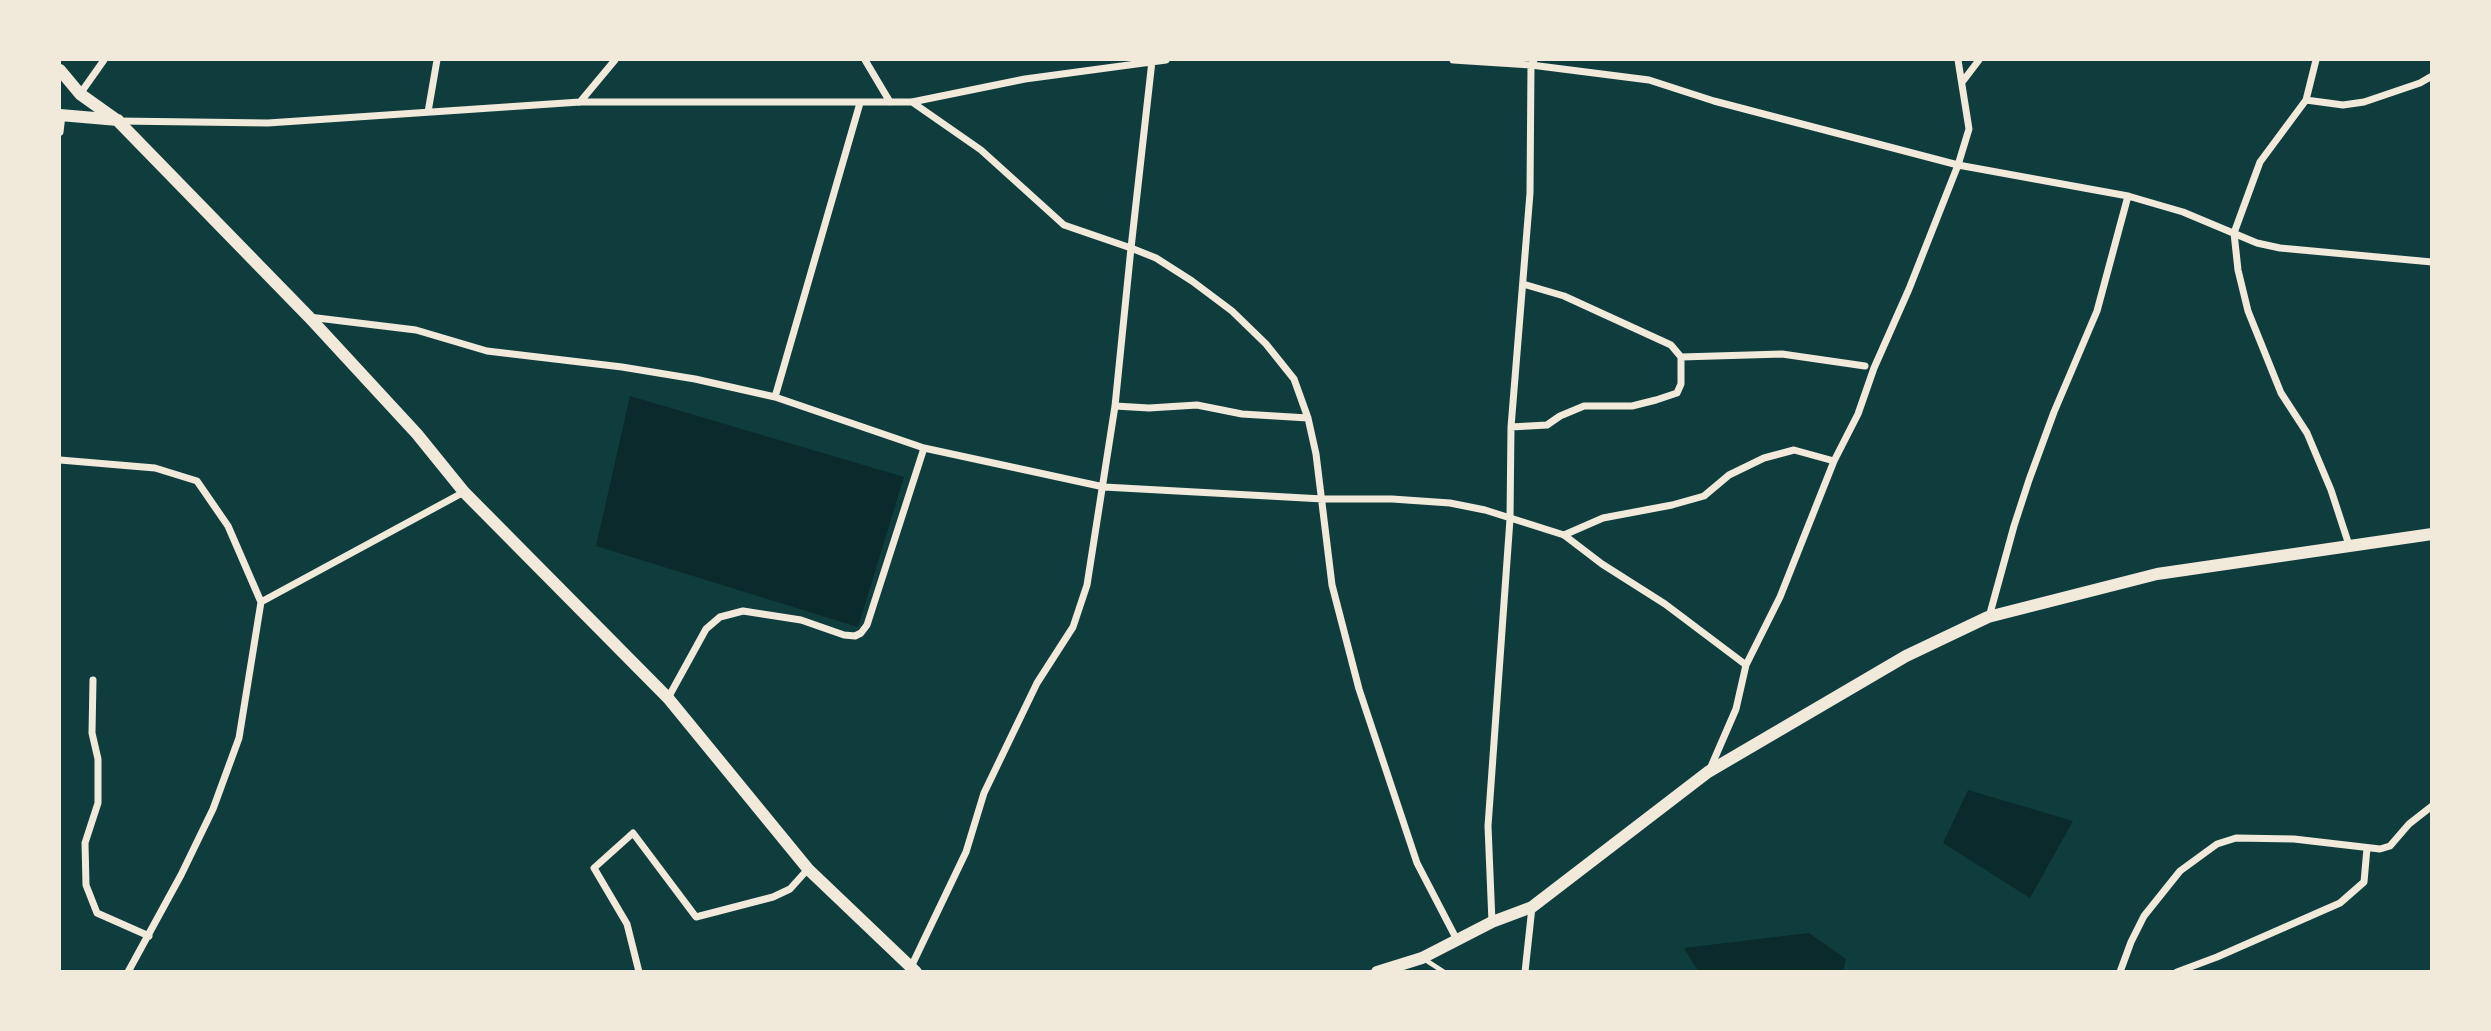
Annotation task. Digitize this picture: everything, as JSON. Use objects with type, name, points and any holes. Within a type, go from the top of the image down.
[{"type":"main road","points":[[60,70],[80,94],[118,121],[309,317],[417,434],[464,492],[668,698],[808,869],[914,969]]},
{"type":"main road","points":[[61,115],[80,94]]},
{"type":"main road","points":[[61,115],[118,121]]},
{"type":"main road","points":[[1377,971],[1422,958],[1492,922],[1532,907],[1708,772],[1906,656],[1988,617],[2157,574],[2431,534]]},
{"type":"street","points":[[80,94],[104,60]]},
{"type":"street","points":[[428,112],[437,60]]},
{"type":"street","points":[[580,102],[615,60]]},
{"type":"street","points":[[864,60],[890,102]]},
{"type":"street","points":[[118,121],[268,123],[580,102],[912,102],[1025,79],[1166,60]]},
{"type":"street","points":[[1453,60],[1532,62],[1650,80],[1714,101],[1958,165],[2128,196],[2183,212],[2257,243],[2280,248],[2431,262]]},
{"type":"street","points":[[1708,772],[1736,709],[1746,665],[1780,597],[1833,461],[1858,414],[1874,368],[1909,289],[1958,165],[1969,129],[1958,60]]},
{"type":"street","points":[[1962,82],[1979,60]]},
{"type":"street","points":[[2316,60],[2306,100],[2260,162],[2234,233],[2238,270],[2248,311],[2281,393],[2307,433],[2331,490],[2349,545]]},
{"type":"street","points":[[914,969],[966,852],[984,793],[1037,683],[1073,627],[1087,584],[1115,406],[1152,61]]},
{"type":"street","points":[[1492,922],[1488,826],[1510,519],[1511,427],[1530,192],[1532,62]]},
{"type":"street","points":[[2306,100],[2343,105],[2364,102],[2420,83],[2431,76]]},
{"type":"street","points":[[912,102],[981,150],[1064,225],[1156,258],[1192,281],[1232,311],[1266,344],[1294,379],[1308,418],[1323,499],[1332,585],[1359,689],[1417,863],[1457,940]]},
{"type":"street","points":[[775,397],[860,103]]},
{"type":"street","points":[[60,132],[61,115]]},
{"type":"street","points":[[1988,617],[2033,469],[2097,311],[2128,196]]},
{"type":"street","points":[[1511,427],[1547,425],[1584,406],[1632,406],[1677,393],[1681,384],[1681,357],[1671,345],[1564,296],[1523,284]]},
{"type":"street","points":[[309,317],[416,330],[487,351],[659,373],[775,397],[924,448],[1104,487],[1323,499],[1392,499],[1450,503],[1485,510],[1564,535],[1602,564],[1665,604],[1746,665]]},
{"type":"street","points":[[1681,357],[1782,354],[1865,366]]},
{"type":"street","points":[[1115,406],[1149,408],[1197,405],[1242,414],[1308,418]]},
{"type":"street","points":[[668,698],[706,629],[720,617],[743,611],[800,620],[844,635],[855,636],[861,633],[867,625],[924,448]]},
{"type":"street","points":[[1564,535],[1603,519],[1703,496],[1730,475],[1765,458],[1794,450],[1833,461]]},
{"type":"street","points":[[60,460],[155,468],[197,481],[228,526],[261,602],[239,738],[213,809],[149,936],[128,971]]},
{"type":"street","points":[[261,602],[464,492]]},
{"type":"street","points":[[93,680],[92,733],[98,759],[97,803],[85,843],[86,885],[97,912],[149,936]]},
{"type":"street","points":[[2120,971],[2144,916],[2180,871],[2217,844],[2236,838],[2282,838],[2380,849],[2390,846],[2409,824],[2431,806]]},
{"type":"street","points":[[639,971],[626,924],[594,868],[633,833],[696,917],[773,897],[790,889],[808,869]]},
{"type":"street","points":[[2177,971],[2217,957],[2340,902],[2364,881],[2367,848]]},
{"type":"street","points":[[1525,971],[1532,907]]},
{"type":"lane","points":[[1422,958],[1444,971]]},
{"type":"water","points":[[630,396],[904,477],[858,627],[596,546]]},
{"type":"water","points":[[1968,790],[2073,821],[2030,898],[1943,843]]},
{"type":"water","points":[[1809,933],[1846,959],[1843,971],[1698,971],[1684,948]]}]
